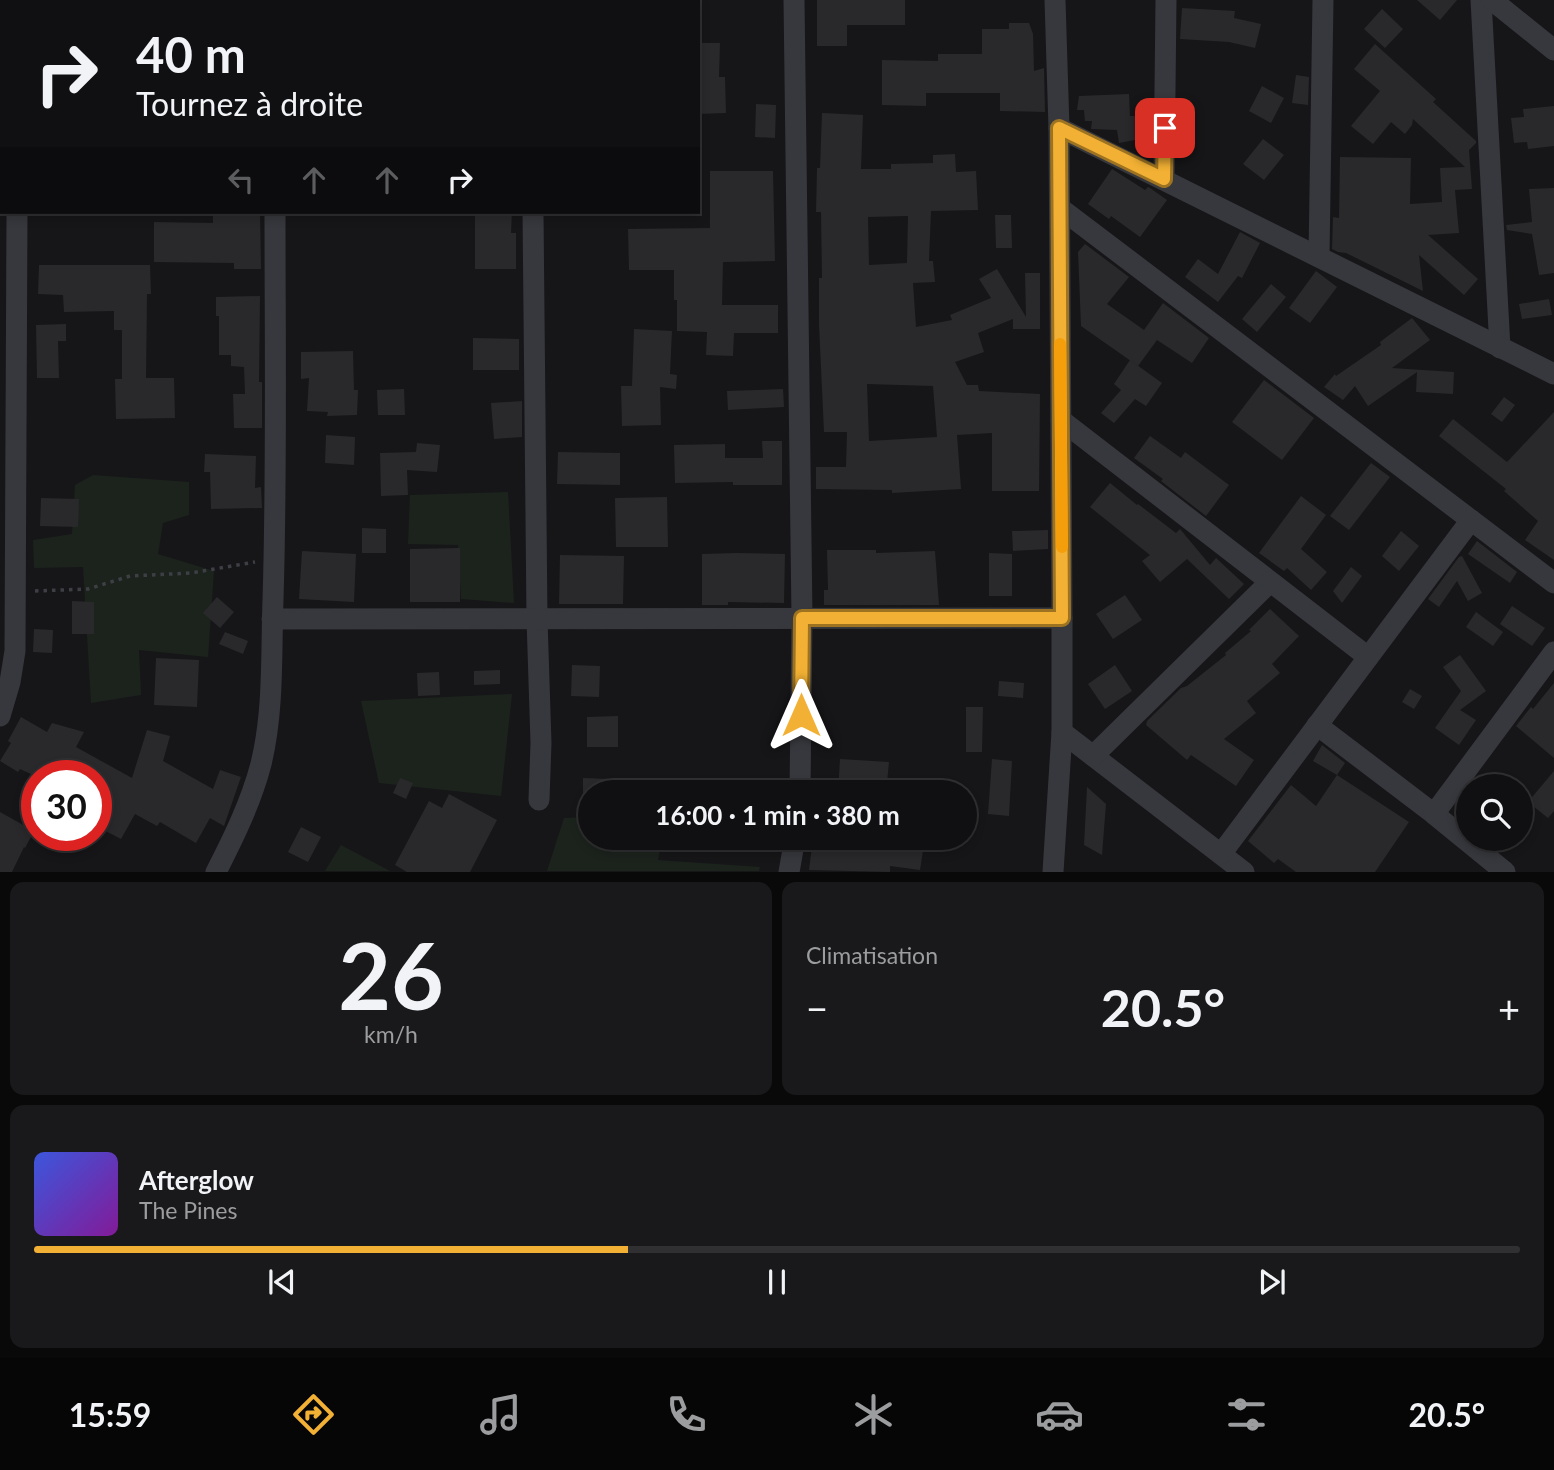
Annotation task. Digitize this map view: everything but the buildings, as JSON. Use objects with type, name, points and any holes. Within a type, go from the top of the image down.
[{"type":"street","points":[[794,0],[802,618],[800,780]]},
{"type":"street","points":[[1053,872],[1062,732],[1059,128],[1055,0]]},
{"type":"street","points":[[1164,179],[1166,0]]},
{"type":"street","points":[[1319,256],[1322,0]]},
{"type":"street","points":[[1481,0],[1500,348]]},
{"type":"street","points":[[1492,0],[1554,50]]},
{"type":"street","points":[[1059,128],[1554,374]]},
{"type":"street","points":[[1059,208],[1554,583]]},
{"type":"street","points":[[0,716],[15,651],[17,214]]},
{"type":"street","points":[[216,872],[239,828],[261,765],[270,714],[274,558],[275,214]]},
{"type":"street","points":[[533,214],[537,619],[541,743],[539,800]]},
{"type":"street","points":[[1060,420],[1368,657]]},
{"type":"street","points":[[1221,854],[1471,520]]},
{"type":"street","points":[[1093,756],[1270,582]]},
{"type":"street","points":[[272,619],[1062,618]]},
{"type":"street","points":[[1434,814],[1554,652]]},
{"type":"street","points":[[1317,725],[1505,872]]},
{"type":"street","points":[[1062,732],[1244,872]]},
{"type":"street","points":[[789,872],[793,850]]},
{"type":"path","points":[[14,591],[88,589],[130,576],[191,573],[274,558]]},
{"type":"shaded area","points":[[93,475],[189,482],[189,515],[163,523],[158,554],[214,571],[208,657],[139,650],[141,695],[91,703],[83,567],[34,568],[33,540],[72,534],[75,485]]},
{"type":"shaded area","points":[[508,492],[514,603],[461,599],[458,545],[408,544],[410,495]]},
{"type":"shaded area","points":[[512,694],[501,796],[379,783],[361,701]]},
{"type":"shaded area","points":[[578,817],[578,850],[660,850],[658,860],[760,867],[759,871],[547,871],[564,818]]},
{"type":"shaded area","points":[[341,845],[390,871],[325,871]]},
{"type":"slow traffic","points":[[1060,344],[1062,547]]},
{"type":"route","points":[[801,715],[802,618],[1062,618],[1059,128],[1164,179],[1165,128]]}]
